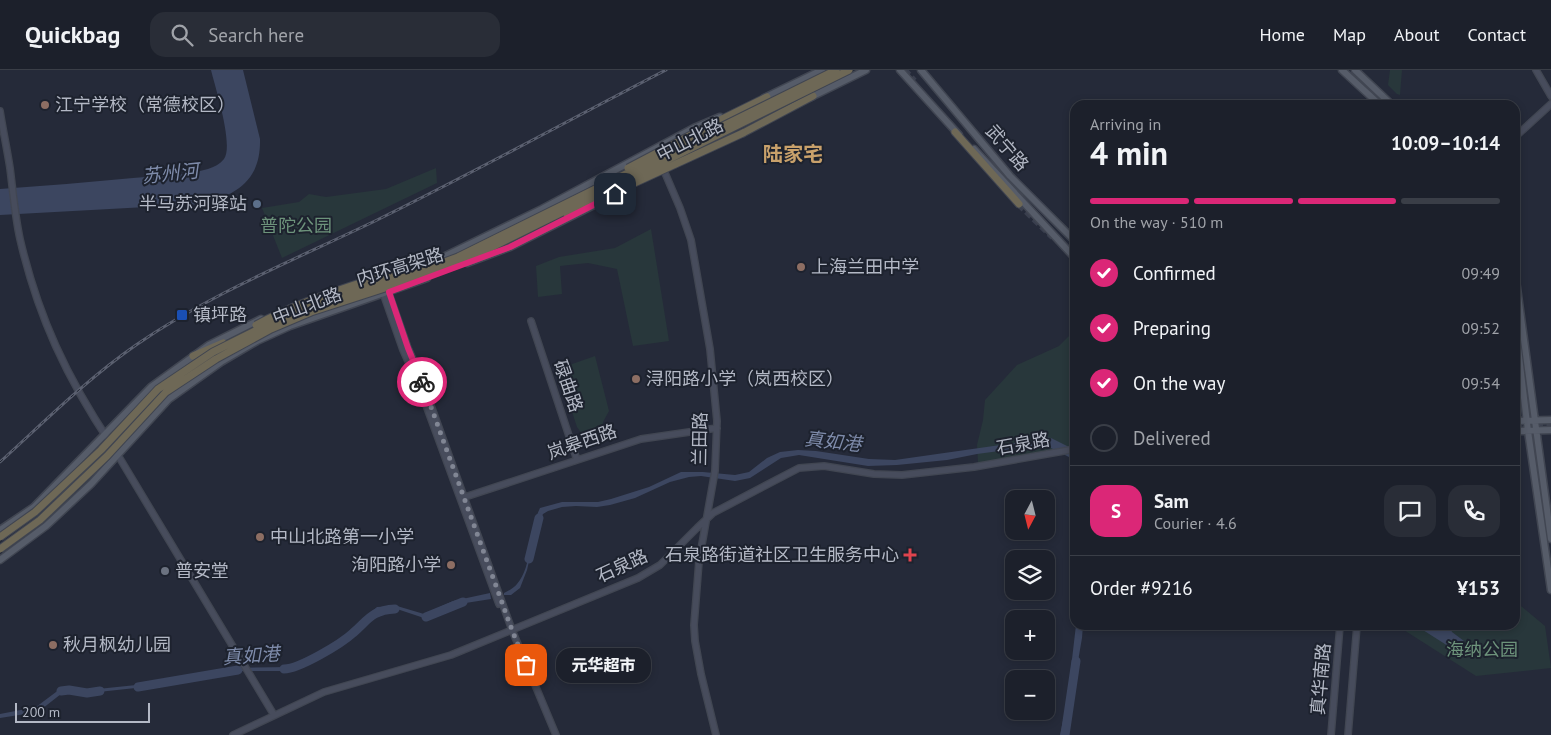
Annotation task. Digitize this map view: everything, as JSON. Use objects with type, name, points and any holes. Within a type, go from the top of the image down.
[{"type":"highway","name":"内环高架路","points":[[0,537],[35,512],[101,450],[158,389],[213,352],[307,307],[458,257],[836,70]]},
{"type":"highway","name":"内环高架路","points":[[0,549],[40,520],[107,456],[166,392],[216,358],[311,312],[456,265],[850,70]]},
{"type":"highway","points":[[536,225],[578,210],[743,133],[813,96]]},
{"type":"highway","points":[[590,192],[625,169],[767,97]]},
{"type":"highway","points":[[956,132],[1019,204]]},
{"type":"highway","points":[[193,356],[223,343],[284,310],[311,299],[419,264],[458,257]]},
{"type":"main road","name":"中山北路","points":[[0,530],[34,506],[150,387],[209,345],[273,314],[424,265],[455,252],[542,209],[694,128],[767,97],[822,70]]},
{"type":"main road","name":"中山北路","points":[[0,560],[46,526],[91,484],[169,399],[221,362],[290,326],[510,247],[866,70]]},
{"type":"main road","points":[[900,70],[1070,253]]},
{"type":"main road","name":"武宁路","points":[[922,70],[1010,176],[1070,236]]},
{"type":"main road","points":[[1342,70],[1375,100]]},
{"type":"main road","points":[[1355,70],[1387,100]]},
{"type":"main road","points":[[1520,310],[1535,421],[1532,431],[1551,590]]},
{"type":"main road","points":[[1520,363],[1527,420],[1532,431],[1551,539]]},
{"type":"main road","points":[[1520,420],[1551,420]]},
{"type":"main road","points":[[1520,431],[1551,430]]},
{"type":"street","points":[[1536,70],[1551,96]]},
{"type":"street","points":[[1520,132],[1551,104]]},
{"type":"street","points":[[0,111],[20,237],[34,293],[48,331],[63,364],[104,434],[274,715]]},
{"type":"street","name":"兰田路","points":[[653,149],[680,208],[693,252],[710,349],[717,428],[715,471],[696,586],[695,641],[716,735]]},
{"type":"street","points":[[381,278],[420,375],[510,630],[554,735]]},
{"type":"street","name":"碌曲路","points":[[531,322],[578,460]]},
{"type":"street","name":"岚皋西路","points":[[462,498],[641,439],[717,428]]},
{"type":"street","name":"石泉路","points":[[234,735],[324,692],[451,655],[650,572],[669,557],[706,520],[723,508],[799,468],[824,466],[874,474],[902,475],[974,468],[1070,450]]},
{"type":"street","name":"真华南路","points":[[1331,735],[1340,630]]},
{"type":"street","name":"真华南路","points":[[1348,735],[1357,630]]},
{"type":"green space","points":[[1390,70],[1402,70],[1400,95],[1388,85]]},
{"type":"green space","name":"普陀公园","points":[[436,168],[437,183],[282,258],[262,208],[299,202],[309,194],[326,197],[386,189]]},
{"type":"green space","points":[[651,229],[669,341],[633,346],[617,269],[588,263],[560,266],[562,294],[538,297],[536,266],[559,257],[615,248]]},
{"type":"green space","points":[[1070,335],[1070,447],[978,463],[977,445],[983,420],[985,400],[1017,365],[1059,346]]},
{"type":"green space","points":[[595,356],[609,411],[603,422],[604,437],[587,441],[577,427],[558,369]]},
{"type":"green space","name":"海纳公园","points":[[1520,605],[1545,626],[1551,668],[1476,676],[1404,630],[1520,630]]},
{"type":"water","points":[[211,70],[243,70],[260,139],[256,165],[244,184],[236,190],[226,196],[201,204],[0,215],[0,189],[180,174],[208,169],[219,164],[224,159],[227,142],[223,116]]},
{"type":"water","points":[[1049,441],[1067,447],[1062,449],[1049,442],[947,460],[868,466],[799,455],[781,458],[750,478],[735,481],[701,476],[689,477],[670,482],[635,498],[610,505],[562,507],[543,514],[537,527],[527,570],[520,588],[511,595],[504,595],[504,593],[517,584],[526,568],[534,527],[540,508],[562,502],[598,502],[611,499],[649,487],[681,472],[735,475],[749,472],[767,458],[780,452],[816,451],[869,459],[895,460],[1022,442]]},
{"type":"water","points":[[490,593],[491,599],[453,605],[424,618],[397,609],[378,610],[329,651],[304,665],[287,671],[230,671],[145,687],[89,693],[72,690],[61,694],[38,712],[0,718],[0,714],[36,707],[60,689],[69,686],[88,690],[146,684],[229,668],[291,667],[304,663],[328,650],[377,607],[397,606],[424,614],[453,601]]},
{"type":"water","points":[[1075,630],[1083,630],[1066,731],[1067,735],[1060,735],[1067,702]]},
{"type":"water","points":[[1423,630],[1451,630],[1464,641],[1456,651]]},
{"type":"waterway","name":"真如港","points":[[1041,443],[1049,442],[1070,452]]},
{"type":"waterway","name":"真如港","points":[[529,559],[539,518]]},
{"type":"waterway","name":"真如港","points":[[426,617],[463,602]]},
{"type":"waterway","name":"真如港","points":[[284,669],[309,661],[330,649],[381,611],[395,609]]},
{"type":"waterway","name":"真如港","points":[[1065,735],[1076,661]]},
{"type":"waterway","name":"真如港","points":[[138,687],[238,670]]},
{"type":"waterway","name":"真如港","points":[[61,691],[69,690],[87,693],[100,691]]},
{"type":"tunnel","points":[[904,70],[914,81]]},
{"type":"tunnel","points":[[1019,204],[1053,237]]},
{"type":"tunnel","points":[[1520,425],[1551,427]]},
{"type":"railway","points":[[0,462],[100,372],[164,327],[253,278],[412,203],[666,70]]},
{"type":"way so far","points":[[422,382],[526,665]]},
{"type":"place","name":"江宁学校（常德校区）","points":[[45,105]]},
{"type":"place","name":"半马苏河驿站","points":[[257,204]]},
{"type":"place","name":"上海兰田中学","points":[[801,267]]},
{"type":"place","name":"镇坪路","points":[[182,315]]},
{"type":"place","name":"浔阳路小学（岚西校区）","points":[[636,379]]},
{"type":"place","name":"中山北路第一小学","points":[[260,537]]},
{"type":"place","name":"石泉路街道社区卫生服务中心","points":[[910,555]]},
{"type":"place","name":"洵阳路小学","points":[[451,565]]},
{"type":"place","name":"普安堂","points":[[165,571]]},
{"type":"place","name":"秋月枫幼儿园","points":[[53,645]]},
{"type":"place","name":"元华超市","points":[[526,665]]},
{"type":"district","name":"陆家宅","points":[[793,154]]},
{"type":"route","points":[[422,382],[389,292],[510,247],[615,194]]},
{"type":"water label","name":"苏州河","points":[[170,173]]}]
